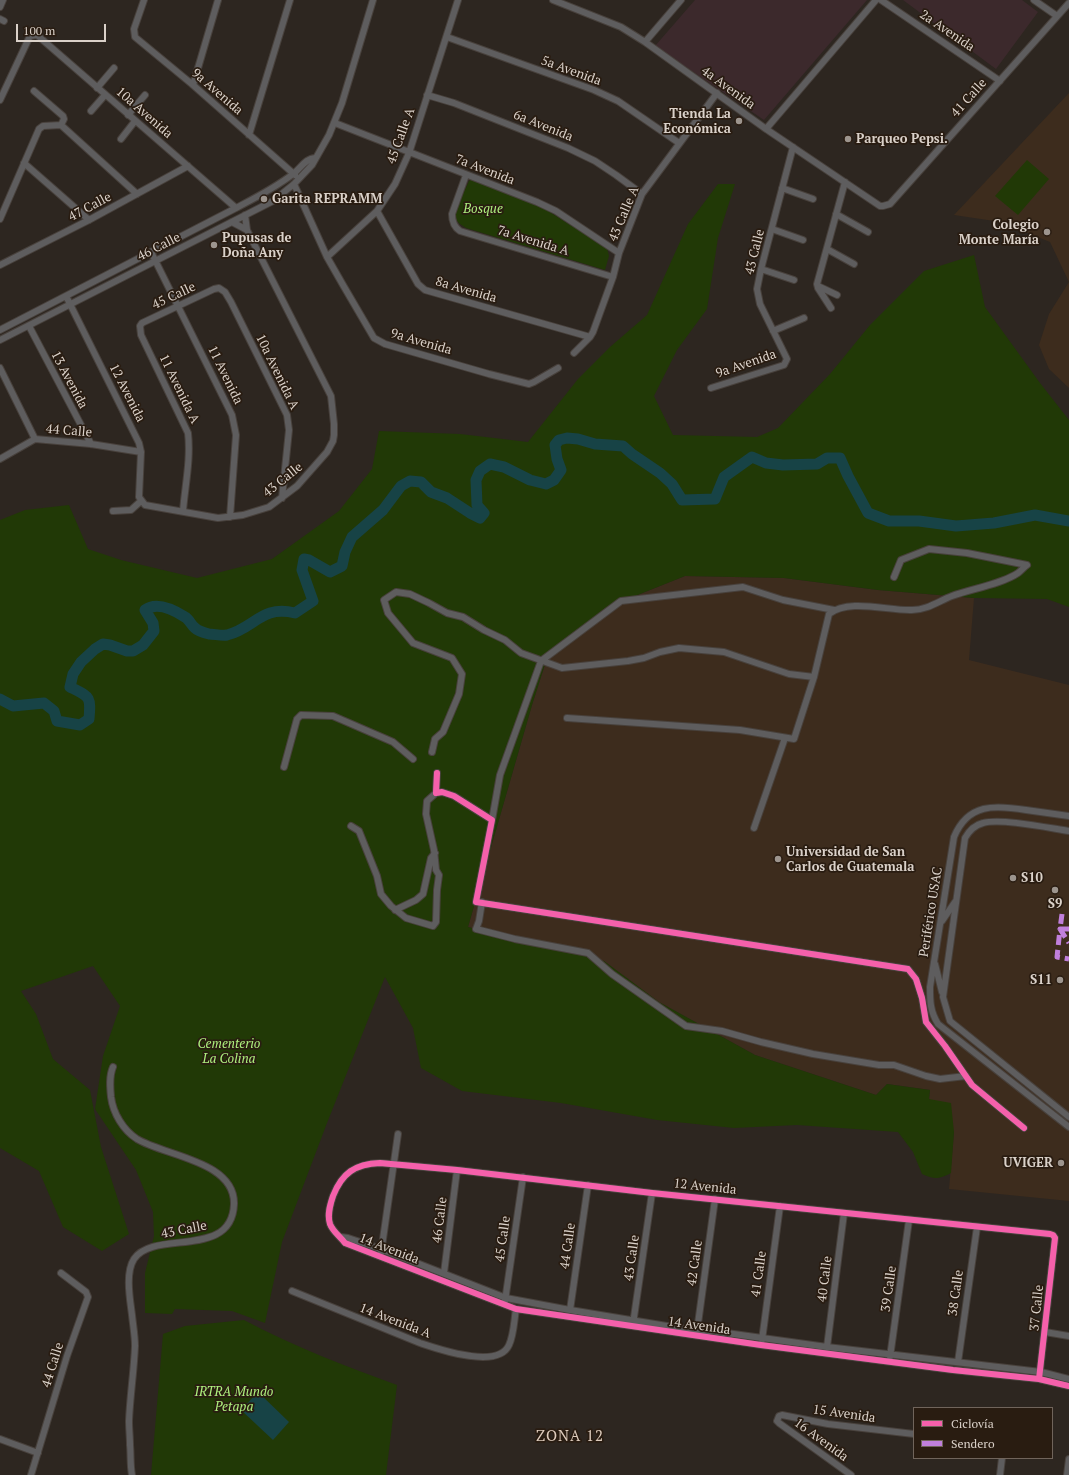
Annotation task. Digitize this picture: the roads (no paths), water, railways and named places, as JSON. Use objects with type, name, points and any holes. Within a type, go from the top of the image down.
[{"type":"street","points":[[0,6],[4,0]]},
{"type":"street","name":"9a Avenida","points":[[144,0],[134,29],[135,37],[193,85],[293,174]]},
{"type":"street","points":[[193,85],[218,0]]},
{"type":"street","points":[[249,135],[290,0]]},
{"type":"street","name":"46 Calle","points":[[0,340],[273,201],[294,184],[312,165],[334,123],[373,0]]},
{"type":"street","name":"45 Calle A","points":[[327,256],[377,211],[394,184],[409,153],[458,0]]},
{"type":"street","name":"4a Avenida","points":[[553,0],[621,27],[645,42],[793,147],[880,206],[883,206]]},
{"type":"street","points":[[645,42],[681,0]]},
{"type":"street","points":[[766,128],[876,0]]},
{"type":"street","name":"2a Avenida","points":[[881,0],[1000,81]]},
{"type":"street","points":[[1034,0],[1057,16]]},
{"type":"street","name":"41 Calle","points":[[883,206],[890,204],[1069,3]]},
{"type":"street","name":"10a Avenida","points":[[0,100],[30,36],[37,36],[236,208]]},
{"type":"street","name":"5a Avenida","points":[[446,37],[618,100],[679,143]]},
{"type":"street","points":[[97,88],[114,68]]},
{"type":"street","points":[[34,92],[63,116],[64,119],[60,125]]},
{"type":"street","name":"43 Calle A","points":[[574,353],[590,336],[613,277],[620,253],[642,194],[717,93]]},
{"type":"street","points":[[91,111],[105,95]]},
{"type":"street","points":[[128,115],[145,95]]},
{"type":"street","name":"6a Avenida","points":[[427,95],[454,103],[568,148],[605,168],[642,194]]},
{"type":"street","points":[[120,139],[135,121]]},
{"type":"street","name":"7a Avenida","points":[[334,123],[556,211],[620,253]]},
{"type":"street","points":[[0,220],[39,129],[43,126],[60,125],[137,194]]},
{"type":"street","name":"43 Calle","points":[[787,359],[760,304],[757,296],[757,289],[793,147]]},
{"type":"street","name":"46 Calle","points":[[0,330],[236,208],[267,191],[293,174],[310,159],[315,158]]},
{"type":"street","points":[[24,163],[90,220]]},
{"type":"street","name":"47 Calle","points":[[0,265],[90,220],[188,166]]},
{"type":"street","points":[[293,174],[302,175]]},
{"type":"street","name":"7a Avenida A","points":[[466,175],[454,205],[452,219],[456,228],[460,231],[613,277]]},
{"type":"street","points":[[831,308],[818,286],[845,182]]},
{"type":"street","name":"9a Avenida","points":[[294,184],[327,256],[374,338],[385,344],[529,384],[558,368]]},
{"type":"street","points":[[782,188],[813,199]]},
{"type":"street","name":"8a Avenida","points":[[377,211],[418,284],[424,290],[590,336]]},
{"type":"street","points":[[836,214],[868,232]]},
{"type":"street","points":[[245,215],[247,230]]},
{"type":"street","points":[[232,222],[247,230]]},
{"type":"street","points":[[772,228],[803,240]]},
{"type":"street","name":"43 Calle","points":[[143,503],[218,518],[256,512],[269,507],[306,478],[327,452],[333,441],[334,424],[331,396],[247,230]]},
{"type":"street","points":[[827,249],[854,264]]},
{"type":"street","name":"11 Avenida","points":[[152,252],[234,420],[236,435],[230,517]]},
{"type":"street","points":[[761,269],[794,280]]},
{"type":"street","points":[[818,286],[837,295]]},
{"type":"street","name":"45 Calle","points":[[140,326],[142,323],[219,288]]},
{"type":"street","name":"10a Avenida A","points":[[219,288],[225,292],[287,415],[289,430],[282,498]]},
{"type":"street","name":"12 Avenida","points":[[66,296],[139,443],[141,452],[139,497],[143,503]]},
{"type":"street","points":[[773,330],[804,318]]},
{"type":"street","name":"13 Avenida","points":[[29,326],[91,444]]},
{"type":"street","name":"11 Avenida A","points":[[140,326],[141,335],[188,433],[189,449],[182,511]]},
{"type":"street","name":"9a Avenida","points":[[711,388],[784,365],[787,359]]},
{"type":"street","points":[[0,368],[36,439]]},
{"type":"street","name":"44 Calle","points":[[0,459],[36,439],[91,444],[141,452]]},
{"type":"street","points":[[113,511],[132,510],[143,503]]},
{"type":"street","points":[[568,718],[740,730],[794,739],[814,677],[829,614],[834,610],[848,606],[914,611],[934,605],[951,596],[1003,580],[1018,573],[1027,565],[967,553],[929,549],[901,560],[894,577]]},
{"type":"street","points":[[834,610],[783,600],[743,587],[621,601],[541,661],[500,775],[476,902],[908,969],[916,979],[922,998],[926,1022],[972,1085],[1024,1128]]},
{"type":"street","points":[[432,752],[435,740],[442,732],[460,694],[462,674],[452,658],[413,642],[388,613],[384,600],[396,592],[410,594],[447,613],[463,617],[484,630],[505,640],[522,653],[562,668],[628,661],[679,648],[724,652],[789,674],[814,677]]},
{"type":"street","points":[[284,767],[297,719],[301,715],[333,716],[393,742],[413,759]]},
{"type":"street","points":[[754,828],[785,738]]},
{"type":"street","points":[[436,793],[437,773]]},
{"type":"street","points":[[351,826],[359,831],[377,876],[381,894],[395,910],[406,918],[433,926],[436,922],[436,890],[439,875],[436,870],[426,814],[427,800],[436,793],[442,792],[454,796],[492,820]]},
{"type":"street","name":"Periférico USAC","points":[[1069,816],[1005,807],[993,807],[977,811],[963,821],[957,828],[954,837],[930,987],[930,1007],[938,1024],[1069,1127]]},
{"type":"street","name":"Periférico USAC","points":[[1069,831],[997,822],[978,825],[964,838],[943,997],[950,1021],[1069,1117]]},
{"type":"street","points":[[395,910],[416,900],[423,894],[431,858],[434,853]]},
{"type":"street","points":[[940,924],[956,898]]},
{"type":"street","points":[[482,902],[476,929],[515,939],[588,953],[612,974],[686,1026],[722,1031],[813,1054],[879,1065],[894,1066],[926,1076],[940,1078],[966,1076]]},
{"type":"street","points":[[935,961],[943,997]]},
{"type":"street","name":"43 Calle","points":[[113,1067],[110,1073],[114,1112],[126,1129],[138,1140],[218,1173],[224,1178],[229,1186],[234,1204],[226,1228],[218,1234],[200,1240],[158,1246],[147,1250],[135,1258],[132,1264],[129,1282],[135,1344],[129,1421],[130,1466],[132,1475]]},
{"type":"street","points":[[380,1257],[398,1134]]},
{"type":"street","name":"12 Avenida","points":[[341,1237],[331,1226],[329,1212],[336,1190],[344,1177],[352,1170],[370,1163],[457,1170],[844,1213],[1050,1234],[1055,1238]]},
{"type":"street","name":"46 Calle","points":[[444,1273],[457,1170]]},
{"type":"street","name":"45 Calle","points":[[505,1305],[523,1177]]},
{"type":"street","name":"44 Calle","points":[[570,1310],[588,1185]]},
{"type":"street","name":"43 Calle","points":[[633,1327],[652,1192]]},
{"type":"street","name":"42 Calle","points":[[696,1331],[715,1199]]},
{"type":"street","name":"41 Calle","points":[[761,1346],[780,1206]]},
{"type":"street","name":"40 Calle","points":[[827,1346],[844,1213]]},
{"type":"street","name":"39 Calle","points":[[890,1361],[909,1220]]},
{"type":"street","name":"38 Calle","points":[[958,1362],[976,1227]]},
{"type":"street","name":"14 Avenida","points":[[341,1237],[381,1249],[506,1298],[696,1331],[712,1331],[1041,1372],[1069,1379]]},
{"type":"street","name":"14 Avenida","points":[[341,1237],[345,1243],[516,1309],[761,1346],[1039,1379],[1069,1386]]},
{"type":"street","name":"37 Calle","points":[[1039,1379],[1055,1238]]},
{"type":"street","name":"44 Calle","points":[[31,1475],[67,1356],[88,1297],[86,1292],[61,1273]]},
{"type":"street","name":"14 Avenida A","points":[[292,1291],[420,1343],[459,1354],[479,1357],[493,1356],[503,1353],[509,1345],[516,1309]]},
{"type":"street","points":[[1045,1332],[1069,1336]]},
{"type":"street","name":"15 Avenida","points":[[779,1423],[777,1418],[782,1415],[828,1424],[913,1434]]},
{"type":"street","name":"16 Avenida","points":[[779,1423],[851,1475]]},
{"type":"street","points":[[0,1439],[38,1453]]},
{"type":"street","points":[[1000,1475],[1002,1459]]},
{"type":"street","points":[[1067,1475],[1069,1459]]},
{"type":"water","points":[[258,1392],[289,1422],[273,1440],[241,1410]]},
{"type":"waterway","points":[[0,699],[13,706],[44,703],[54,711],[57,721],[80,725],[89,719],[90,706],[88,698],[85,695],[70,687],[73,674],[81,662],[103,644],[127,651],[133,651],[143,645],[154,631],[153,623],[145,610],[150,607],[160,606],[176,612],[186,618],[196,629],[200,631],[209,634],[223,635],[237,632],[259,618],[274,612],[283,611],[295,613],[313,601],[302,570],[304,559],[309,560],[330,572],[342,566],[345,552],[352,537],[383,510],[401,486],[410,481],[421,482],[431,492],[447,498],[480,518],[484,513],[477,505],[476,480],[480,471],[490,464],[504,467],[530,480],[546,484],[554,480],[561,470],[557,459],[555,445],[559,440],[567,438],[578,439],[595,444],[623,446],[660,473],[672,484],[682,500],[715,499],[724,477],[752,457],[766,463],[783,465],[817,464],[827,458],[840,458],[868,513],[889,521],[919,521],[956,526],[994,523],[1035,515],[1069,521]]},
{"type":"place","name":"Tienda La Económica","points":[[739,121]]},
{"type":"place","name":"Parqueo Pepsi.","points":[[848,139]]},
{"type":"place","name":"Garita REPRAMM","points":[[264,199]]},
{"type":"place","name":"Colegio Monte María","points":[[1047,232]]},
{"type":"place","name":"Pupusas de Doña Any","points":[[214,245]]},
{"type":"place","name":"Universidad de San Carlos de Guatemala","points":[[778,859]]},
{"type":"place","name":"S10","points":[[1013,878]]},
{"type":"place","name":"S9","points":[[1055,890]]},
{"type":"place","name":"S11","points":[[1060,980]]},
{"type":"place","name":"UVIGER","points":[[1061,1163]]},
{"type":"district","name":"ZONA 12","points":[[570,1437]]},
{"type":"park label","name":"Bosque","points":[[483,209]]},
{"type":"park label","name":"Cementerio La Colina","points":[[229,1052]]},
{"type":"park label","name":"IRTRA Mundo Petapa","points":[[234,1400]]}]
